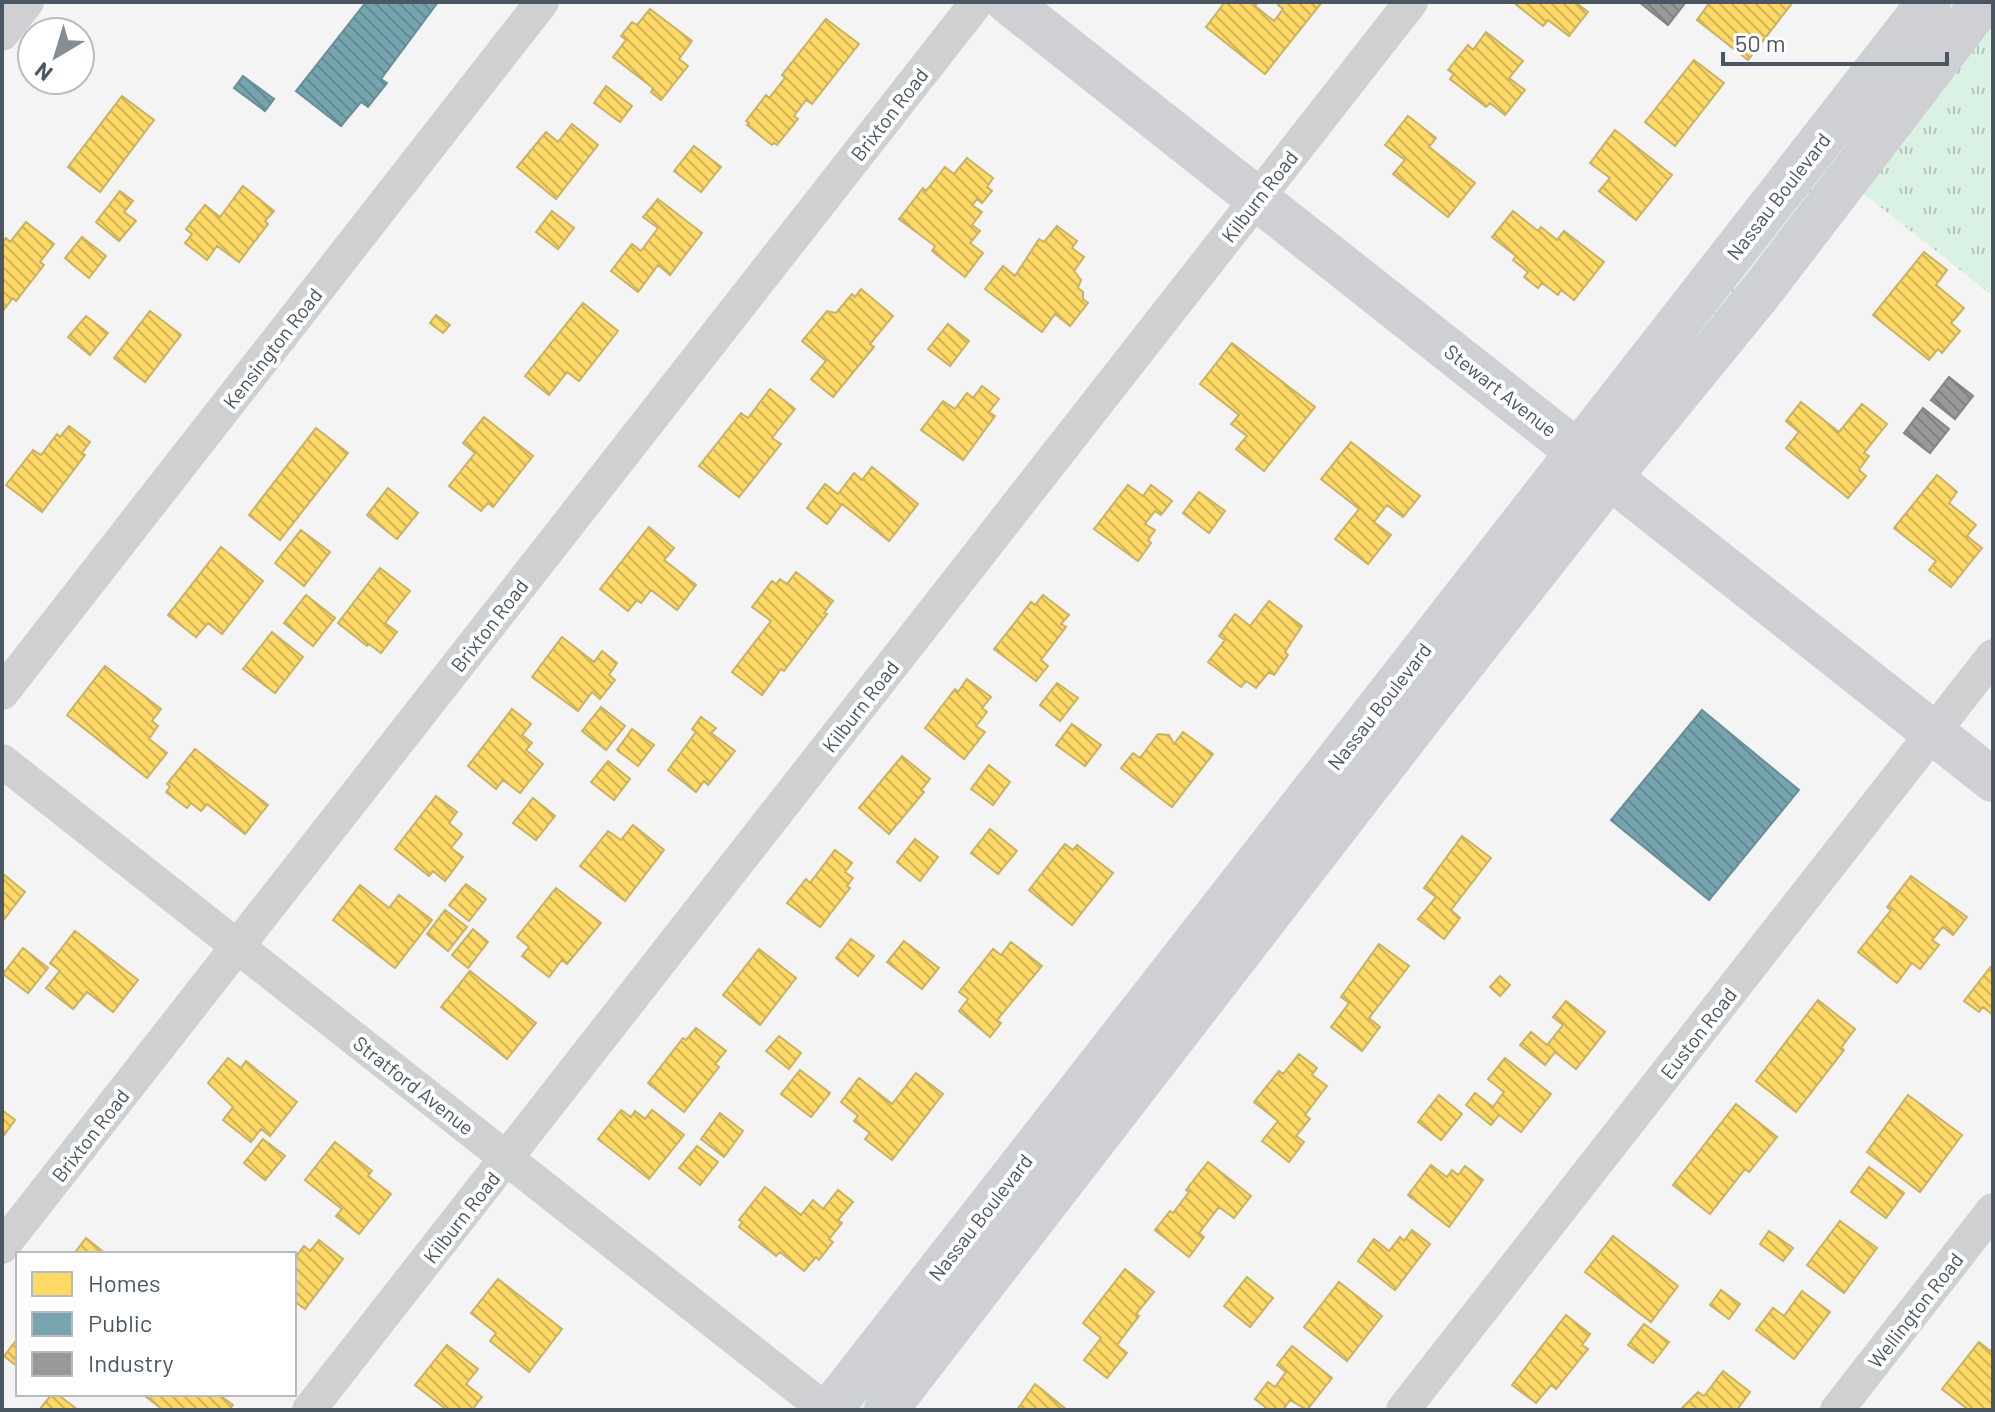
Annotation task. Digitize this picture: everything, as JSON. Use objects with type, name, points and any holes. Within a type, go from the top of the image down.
[{"type":"main road","name":"Stewart Avenue","points":[[1008,2],[1993,780]]},
{"type":"main road","name":"Nassau Boulevard","points":[[886,1410],[1402,741],[1594,464],[1929,2]]},
{"type":"main road","name":"Nassau Boulevard","points":[[828,1410],[1594,464],[1761,292],[1983,2]]},
{"type":"street","points":[[2,34],[27,2]]},
{"type":"street","name":"Kensington Road","points":[[2,693],[542,2]]},
{"type":"street","name":"Brixton Road","points":[[2,1247],[977,2]]},
{"type":"street","name":"Kilburn Road","points":[[309,1410],[1411,2]]},
{"type":"street","name":"Euston Road","points":[[1403,1410],[1993,656]]},
{"type":"street","name":"Stratford Avenue","points":[[2,761],[828,1410]]},
{"type":"street","name":"Wellington Road","points":[[1837,1410],[1993,1210]]},
{"type":"green space","points":[[1928,2],[1993,2],[1993,296],[1850,183],[877,1410],[826,1410]]},
{"type":"building: Homes","points":[[1225,2],[1258,2],[1255,6],[1274,21],[1283,9],[1278,5],[1281,2],[1322,2],[1265,74],[1206,27]]},
{"type":"building: Homes","points":[[1513,2],[1575,2],[1588,12],[1569,36],[1548,20],[1543,26]]},
{"type":"building: Homes","points":[[1710,2],[1793,2],[1748,60],[1697,20]]},
{"type":"building: Homes","points":[[650,9],[692,41],[679,59],[688,66],[661,100],[651,92],[653,88],[613,57],[626,40],[621,36],[632,22],[637,25]]},
{"type":"building: Homes","points":[[826,19],[859,44],[812,104],[806,100],[794,116],[798,119],[777,145],[772,145],[746,121],[766,95],[769,98],[785,78],[782,75]]},
{"type":"building: Homes","points":[[1486,32],[1523,61],[1509,78],[1525,90],[1505,115],[1490,103],[1486,107],[1450,79],[1454,74],[1448,70],[1468,45],[1473,50]]},
{"type":"building: Homes","points":[[1694,60],[1724,83],[1675,146],[1645,122]]},
{"type":"building: Homes","points":[[606,86],[632,106],[620,122],[594,103]]},
{"type":"building: Homes","points":[[122,96],[154,120],[100,192],[68,167]]},
{"type":"building: Homes","points":[[1408,116],[1436,138],[1429,147],[1475,183],[1448,217],[1393,174],[1405,160],[1385,145]]},
{"type":"building: Homes","points":[[572,124],[598,145],[556,199],[517,167],[546,132],[558,142]]},
{"type":"building: Homes","points":[[1615,130],[1672,175],[1636,220],[1599,191],[1610,178],[1590,163]]},
{"type":"building: Homes","points":[[694,146],[721,167],[701,192],[674,171]]},
{"type":"building: Homes","points":[[967,158],[993,178],[987,187],[992,191],[982,203],[977,199],[972,205],[982,212],[972,225],[980,231],[970,243],[983,253],[965,277],[932,251],[935,246],[899,219],[923,188],[926,191],[945,167],[954,174]]},
{"type":"building: Homes","points":[[243,186],[274,211],[265,221],[268,224],[239,262],[217,246],[207,260],[185,243],[192,234],[186,229],[205,205],[220,217]]},
{"type":"building: Homes","points":[[120,191],[133,201],[124,212],[136,221],[119,241],[96,222]]},
{"type":"building: Homes","points":[[658,199],[702,233],[670,275],[658,265],[638,292],[611,271],[632,244],[641,251],[658,228],[643,217]]},
{"type":"building: Homes","points":[[552,211],[574,228],[558,249],[536,232]]},
{"type":"building: Homes","points":[[1513,211],[1538,231],[1541,227],[1557,240],[1564,231],[1604,262],[1574,300],[1561,290],[1558,295],[1542,283],[1538,288],[1524,277],[1528,272],[1513,260],[1516,256],[1492,237]]},
{"type":"building: Homes","points":[[26,222],[54,244],[40,262],[44,265],[16,301],[13,298],[2,312],[2,243],[6,238],[10,242]]},
{"type":"building: Homes","points":[[1057,226],[1077,241],[1072,248],[1084,257],[1074,271],[1081,280],[1078,288],[1088,303],[1070,326],[1055,314],[1042,332],[985,289],[1003,266],[1015,276],[1039,239],[1044,242]]},
{"type":"building: Homes","points":[[82,237],[106,256],[89,278],[65,258]]},
{"type":"building: Homes","points":[[1924,252],[1947,270],[1936,285],[1964,308],[1951,323],[1960,331],[1942,353],[1938,349],[1929,360],[1873,315]]},
{"type":"building: Homes","points":[[861,289],[893,316],[870,344],[874,347],[833,397],[811,379],[826,361],[802,341],[827,311],[836,313],[852,294],[855,297]]},
{"type":"building: Homes","points":[[583,303],[618,331],[579,381],[567,372],[549,395],[525,376]]},
{"type":"building: Homes","points":[[150,311],[181,335],[145,382],[114,358]]},
{"type":"building: Homes","points":[[436,315],[450,325],[443,333],[430,323]]},
{"type":"building: Homes","points":[[86,316],[108,333],[90,355],[68,337]]},
{"type":"building: Homes","points":[[948,324],[969,341],[950,366],[928,349]]},
{"type":"building: Homes","points":[[1232,343],[1315,407],[1264,471],[1236,449],[1247,436],[1231,424],[1239,415],[1200,384]]},
{"type":"building: Homes","points":[[982,386],[999,399],[989,412],[995,416],[963,460],[921,430],[943,401],[955,409],[967,393],[973,398]]},
{"type":"building: Homes","points":[[770,389],[795,409],[772,438],[781,444],[739,497],[699,466],[741,413],[748,418]]},
{"type":"building: Homes","points":[[1801,402],[1839,432],[1862,404],[1887,424],[1864,453],[1869,456],[1859,470],[1866,476],[1848,498],[1786,448],[1799,432],[1786,421]]},
{"type":"building: Homes","points":[[484,417],[533,456],[493,507],[488,503],[481,511],[449,486],[475,453],[463,443]]},
{"type":"building: Homes","points":[[69,426],[90,442],[82,453],[85,455],[42,512],[6,485],[33,450],[41,455],[57,434],[60,437]]},
{"type":"building: Homes","points":[[316,428],[348,453],[280,540],[249,515]]},
{"type":"building: Homes","points":[[1351,442],[1420,496],[1403,517],[1387,505],[1374,522],[1391,535],[1368,564],[1335,539],[1359,509],[1321,479]]},
{"type":"building: Homes","points":[[872,467],[918,504],[889,541],[842,504],[827,524],[807,508],[825,484],[838,494],[854,473],[862,480]]},
{"type":"building: Homes","points":[[1937,475],[1957,492],[1949,503],[1976,525],[1967,536],[1982,548],[1951,587],[1929,570],[1936,561],[1894,528]]},
{"type":"building: Homes","points":[[1128,485],[1143,496],[1151,485],[1172,501],[1161,515],[1155,511],[1145,524],[1155,530],[1148,540],[1151,543],[1138,561],[1094,529]]},
{"type":"building: Homes","points":[[388,488],[418,513],[397,539],[367,515]]},
{"type":"building: Homes","points":[[1199,492],[1225,511],[1209,533],[1183,513]]},
{"type":"building: Homes","points":[[649,527],[674,548],[664,560],[696,585],[677,610],[651,590],[641,603],[637,600],[628,611],[600,589]]},
{"type":"building: Homes","points":[[301,530],[330,552],[304,586],[275,563]]},
{"type":"building: Homes","points":[[221,547],[263,581],[222,634],[208,623],[196,637],[168,615]]},
{"type":"building: Homes","points":[[380,568],[410,591],[385,623],[397,632],[381,653],[338,623]]},
{"type":"building: Homes","points":[[796,572],[833,601],[824,613],[827,614],[784,671],[781,669],[762,695],[732,672],[771,621],[752,607],[772,581],[776,584],[780,579],[787,584]]},
{"type":"building: Homes","points":[[306,595],[335,618],[313,646],[284,623]]},
{"type":"building: Homes","points":[[1043,595],[1069,615],[1061,624],[1066,627],[1041,660],[1048,666],[1036,681],[994,649],[1031,602],[1035,605]]},
{"type":"building: Homes","points":[[1269,601],[1302,626],[1274,675],[1269,672],[1256,688],[1246,681],[1241,687],[1208,662],[1225,640],[1219,636],[1235,614],[1250,626]]},
{"type":"building: Homes","points":[[272,632],[303,657],[275,693],[243,669]]},
{"type":"building: Homes","points":[[562,637],[594,662],[602,651],[617,663],[609,675],[615,680],[600,699],[592,692],[578,711],[532,677]]},
{"type":"building: Homes","points":[[105,666],[161,709],[152,721],[158,726],[149,739],[167,753],[147,778],[67,715]]},
{"type":"building: Homes","points":[[967,679],[991,697],[982,708],[987,712],[976,726],[985,732],[964,759],[925,728],[955,689],[958,692]]},
{"type":"building: Homes","points":[[1057,683],[1078,698],[1060,721],[1040,705]]},
{"type":"building: Homes","points":[[601,707],[625,726],[606,750],[582,731]]},
{"type":"building: Homes","points":[[512,709],[531,724],[522,735],[532,743],[526,750],[543,764],[520,793],[503,780],[496,789],[468,766]]},
{"type":"building: Homes","points":[[701,717],[716,728],[711,733],[735,751],[708,785],[704,781],[696,792],[668,770],[696,732],[692,729]]},
{"type":"building: Homes","points":[[1072,724],[1101,745],[1085,766],[1056,745]]},
{"type":"building: Homes","points":[[632,729],[654,745],[638,766],[617,750]]},
{"type":"building: Homes","points":[[1183,732],[1213,754],[1172,807],[1121,768],[1133,753],[1140,758],[1158,734],[1169,735],[1174,744]]},
{"type":"building: Homes","points":[[195,749],[268,805],[245,834],[207,804],[201,811],[191,803],[187,808],[166,792],[170,787],[167,784]]},
{"type":"building: Homes","points":[[902,756],[930,779],[921,790],[924,792],[889,834],[859,808]]},
{"type":"building: Homes","points":[[608,761],[630,779],[614,800],[591,782]]},
{"type":"building: Homes","points":[[989,765],[1010,782],[993,805],[971,789]]},
{"type":"building: Homes","points":[[436,796],[457,812],[449,823],[462,834],[451,848],[463,857],[445,881],[433,871],[429,876],[395,849]]},
{"type":"building: Homes","points":[[533,798],[555,816],[536,840],[513,823]]},
{"type":"building: Homes","points":[[633,825],[664,850],[625,901],[580,866],[608,831],[621,840]]},
{"type":"building: Homes","points":[[990,829],[1017,851],[998,874],[971,853]]},
{"type":"building: Homes","points":[[1462,836],[1491,858],[1451,910],[1460,918],[1444,939],[1418,919],[1436,897],[1424,888]]},
{"type":"building: Homes","points":[[915,839],[938,857],[920,881],[897,862]]},
{"type":"building: Homes","points":[[1065,844],[1073,850],[1077,845],[1113,873],[1072,925],[1029,890]]},
{"type":"building: Homes","points":[[835,850],[852,863],[845,872],[853,878],[847,886],[850,888],[820,927],[787,903],[806,879],[810,883]]},
{"type":"building: Homes","points":[[2,873],[25,892],[2,922]]},
{"type":"building: Homes","points":[[1911,876],[1967,917],[1953,935],[1943,927],[1932,940],[1939,945],[1920,969],[1912,963],[1897,983],[1858,952],[1891,910],[1887,907]]},
{"type":"building: Homes","points":[[466,884],[486,899],[469,921],[449,905]]},
{"type":"building: Homes","points":[[360,885],[389,908],[399,895],[432,920],[395,968],[333,920]]},
{"type":"building: Homes","points":[[556,888],[601,923],[567,964],[562,960],[549,977],[522,956],[529,947],[517,937]]},
{"type":"building: Homes","points":[[445,910],[467,927],[448,951],[427,934]]},
{"type":"building: Homes","points":[[473,929],[488,942],[468,968],[452,955]]},
{"type":"building: Homes","points":[[75,931],[138,980],[113,1012],[87,992],[73,1009],[46,988],[60,971],[50,963]]},
{"type":"building: Homes","points":[[851,939],[874,956],[858,976],[836,958]]},
{"type":"building: Homes","points":[[904,941],[939,968],[922,989],[887,962]]},
{"type":"building: Homes","points":[[1011,942],[1042,966],[997,1020],[1001,1023],[990,1037],[959,1011],[968,999],[959,992],[993,949],[1001,955]]},
{"type":"building: Homes","points":[[1379,944],[1409,966],[1369,1018],[1380,1027],[1362,1051],[1331,1027],[1349,1003],[1341,997]]},
{"type":"building: Homes","points":[[23,948],[48,968],[28,993],[3,974]]},
{"type":"building: Homes","points":[[759,949],[796,978],[760,1025],[723,995]]},
{"type":"building: Homes","points":[[1993,964],[1993,1015],[1983,1007],[1979,1012],[1964,1001]]},
{"type":"building: Homes","points":[[470,971],[536,1023],[507,1059],[441,1007]]},
{"type":"building: Homes","points":[[1500,976],[1510,985],[1500,996],[1490,987]]},
{"type":"building: Homes","points":[[1818,1000],[1855,1029],[1841,1048],[1844,1050],[1796,1112],[1756,1081]]},
{"type":"building: Homes","points":[[1566,1001],[1605,1032],[1576,1069],[1555,1052],[1545,1065],[1520,1045],[1531,1032],[1547,1045],[1563,1025],[1553,1017]]},
{"type":"building: Homes","points":[[696,1028],[726,1051],[715,1064],[719,1067],[684,1112],[648,1083],[683,1038],[686,1040]]},
{"type":"building: Homes","points":[[779,1036],[801,1053],[789,1069],[766,1051]]},
{"type":"building: Homes","points":[[1299,1054],[1317,1068],[1312,1075],[1327,1086],[1305,1115],[1310,1119],[1296,1136],[1304,1142],[1289,1162],[1262,1141],[1278,1121],[1254,1102],[1279,1071],[1283,1074]]},
{"type":"building: Homes","points":[[228,1058],[241,1068],[246,1061],[297,1102],[270,1136],[261,1129],[251,1142],[223,1120],[233,1107],[208,1083]]},
{"type":"building: Homes","points":[[1505,1058],[1551,1094],[1521,1132],[1499,1115],[1491,1125],[1466,1105],[1475,1093],[1493,1107],[1504,1092],[1488,1079]]},
{"type":"building: Homes","points":[[800,1070],[830,1093],[811,1117],[781,1094]]},
{"type":"building: Homes","points":[[916,1073],[943,1094],[892,1160],[865,1139],[870,1133],[854,1121],[858,1116],[841,1102],[859,1078],[892,1104]]},
{"type":"building: Homes","points":[[1439,1095],[1462,1114],[1441,1140],[1418,1122]]},
{"type":"building: Homes","points":[[1908,1095],[1962,1135],[1920,1192],[1867,1152]]},
{"type":"building: Homes","points":[[1736,1104],[1777,1137],[1749,1172],[1745,1169],[1710,1214],[1673,1185]]},
{"type":"building: Homes","points":[[2,1110],[15,1120],[2,1138]]},
{"type":"building: Homes","points":[[621,1110],[631,1117],[635,1111],[645,1119],[652,1110],[684,1135],[649,1179],[598,1139]]},
{"type":"building: Homes","points":[[720,1113],[743,1131],[724,1157],[701,1139]]},
{"type":"building: Homes","points":[[263,1139],[285,1156],[265,1180],[244,1163]]},
{"type":"building: Homes","points":[[335,1142],[372,1171],[368,1176],[391,1194],[359,1234],[336,1216],[342,1209],[305,1180]]},
{"type":"building: Homes","points":[[697,1146],[718,1162],[700,1185],[679,1168]]},
{"type":"building: Homes","points":[[1208,1162],[1251,1196],[1234,1218],[1219,1207],[1199,1233],[1204,1237],[1189,1257],[1155,1230],[1170,1211],[1173,1213]]},
{"type":"building: Homes","points":[[1431,1165],[1447,1177],[1452,1170],[1458,1175],[1465,1166],[1483,1180],[1449,1227],[1408,1195]]},
{"type":"building: Homes","points":[[1869,1167],[1904,1193],[1886,1218],[1851,1192]]},
{"type":"building: Homes","points":[[765,1187],[801,1215],[813,1200],[823,1209],[838,1190],[853,1202],[838,1220],[842,1223],[829,1239],[833,1242],[819,1260],[816,1257],[804,1271],[780,1252],[776,1256],[739,1227],[742,1222],[739,1220]]},
{"type":"building: Homes","points":[[1840,1221],[1877,1248],[1844,1293],[1807,1265]]},
{"type":"building: Homes","points":[[1412,1230],[1430,1244],[1395,1290],[1358,1261],[1374,1239],[1389,1251],[1400,1237],[1404,1241]]},
{"type":"building: Homes","points":[[1769,1231],[1793,1248],[1783,1261],[1760,1244]]},
{"type":"building: Homes","points":[[1613,1236],[1678,1286],[1651,1322],[1585,1272]]},
{"type":"building: Homes","points":[[86,1238],[104,1252],[76,1252]]},
{"type":"building: Homes","points":[[319,1240],[343,1259],[305,1309],[296,1302],[296,1256],[304,1246],[310,1251]]},
{"type":"building: Homes","points":[[1125,1269],[1154,1292],[1117,1345],[1127,1353],[1107,1378],[1084,1360],[1101,1338],[1083,1323]]},
{"type":"building: Homes","points":[[1247,1277],[1273,1298],[1250,1327],[1224,1306]]},
{"type":"building: Homes","points":[[498,1279],[562,1329],[529,1372],[490,1341],[496,1333],[471,1313]]},
{"type":"building: Homes","points":[[1339,1282],[1382,1316],[1347,1361],[1304,1327]]},
{"type":"building: Homes","points":[[1721,1290],[1740,1304],[1729,1319],[1710,1305]]},
{"type":"building: Homes","points":[[1802,1291],[1830,1312],[1794,1359],[1756,1330],[1773,1308],[1784,1316]]},
{"type":"building: Homes","points":[[1566,1315],[1590,1334],[1582,1345],[1588,1349],[1556,1389],[1551,1385],[1536,1403],[1512,1385]]},
{"type":"building: Homes","points":[[1644,1324],[1669,1342],[1653,1363],[1628,1345]]},
{"type":"building: Homes","points":[[16,1341],[16,1365],[4,1356]]},
{"type":"building: Homes","points":[[1979,1342],[1993,1353],[1993,1410],[1964,1410],[1966,1408],[1942,1389]]},
{"type":"building: Homes","points":[[447,1345],[478,1369],[466,1384],[482,1397],[472,1410],[447,1410],[415,1385]]},
{"type":"building: Homes","points":[[1292,1346],[1332,1378],[1307,1410],[1290,1400],[1283,1410],[1269,1410],[1255,1399],[1268,1382],[1275,1387],[1286,1372],[1277,1365]]},
{"type":"building: Homes","points":[[1723,1371],[1750,1392],[1737,1410],[1680,1410],[1698,1392],[1704,1396]]},
{"type":"building: Homes","points":[[1035,1384],[1045,1392],[1067,1410],[1017,1410]]},
{"type":"building: Homes","points":[[50,1396],[60,1396],[78,1410],[39,1410]]},
{"type":"building: Homes","points":[[145,1396],[221,1396],[233,1405],[229,1410],[163,1410]]},
{"type":"building: Public","points":[[366,2],[438,2],[381,79],[387,83],[368,107],[361,102],[341,126],[296,91]]},
{"type":"building: Public","points":[[243,76],[274,99],[265,111],[234,88]]},
{"type":"building: Public","points":[[1702,710],[1799,790],[1709,900],[1611,820]]},
{"type":"building: Industry","points":[[1639,2],[1686,2],[1668,25]]},
{"type":"building: Industry","points":[[1949,377],[1973,396],[1955,419],[1931,400]]},
{"type":"building: Industry","points":[[1923,408],[1949,429],[1930,453],[1904,433]]}]
